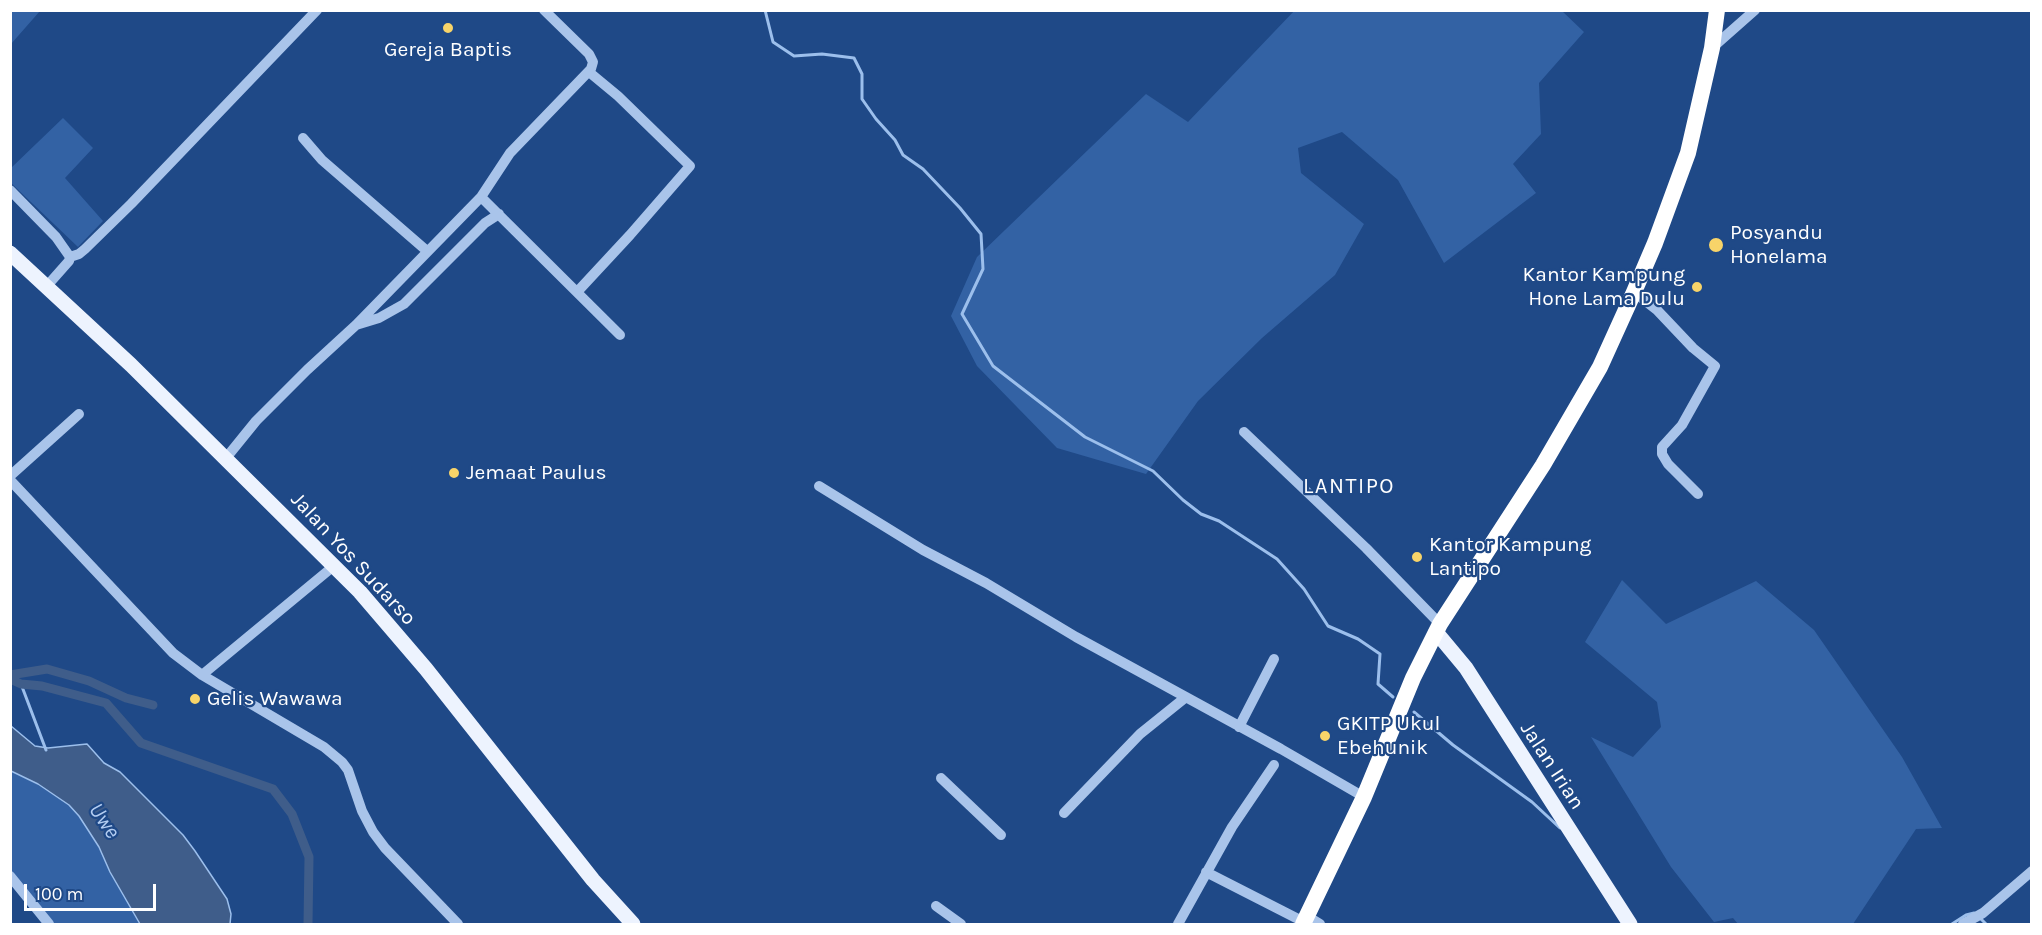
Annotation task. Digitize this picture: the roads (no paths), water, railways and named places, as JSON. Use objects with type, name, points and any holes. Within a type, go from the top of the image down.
[{"type":"highway","points":[[1308,922],[1364,797],[1413,678],[1438,628],[1543,465],[1600,367],[1634,292],[1655,243],[1688,153],[1712,48],[1717,10]]},
{"type":"main road","name":"Jalan Yos Sudarso","points":[[10,253],[131,365],[335,565],[426,669],[593,880],[633,924]]},
{"type":"main road","name":"Jalan Irian","points":[[1438,628],[1630,924]]},
{"type":"street","points":[[70,256],[79,254],[85,249],[131,204],[317,10]]},
{"type":"street","points":[[226,458],[256,421],[356,325],[481,197],[510,153],[589,72],[593,62],[589,54],[544,10]]},
{"type":"street","points":[[1712,48],[1755,10]]},
{"type":"street","points":[[578,291],[690,166],[648,123],[589,72]]},
{"type":"street","points":[[303,138],[322,160],[427,251]]},
{"type":"street","points":[[10,190],[56,237],[70,256]]},
{"type":"street","points":[[481,197],[620,335]]},
{"type":"street","points":[[356,325],[379,318],[404,304],[486,223],[499,214]]},
{"type":"street","points":[[46,286],[69,261],[70,256]]},
{"type":"street","points":[[1634,292],[1657,310],[1693,348],[1715,366],[1682,425],[1662,447],[1662,454],[1668,464],[1698,494]]},
{"type":"street","points":[[79,414],[10,478],[172,653],[202,675],[315,742],[342,762],[348,770],[362,811],[385,848],[458,924]]},
{"type":"street","points":[[1244,432],[1366,548],[1438,628]]},
{"type":"street","points":[[819,486],[923,550],[986,583],[1076,637],[1364,797]]},
{"type":"street","points":[[202,675],[335,565]]},
{"type":"street","points":[[1239,727],[1274,659]]},
{"type":"street","points":[[1064,813],[1140,734],[1186,697]]},
{"type":"street","points":[[1178,924],[1232,827],[1274,765]]},
{"type":"street","points":[[941,778],[1001,835]]},
{"type":"street","points":[[1968,922],[1983,913],[2031,871]]},
{"type":"street","points":[[1206,872],[1308,922]]},
{"type":"street","points":[[10,876],[49,924]]},
{"type":"street","points":[[936,906],[961,924]]},
{"type":"water","name":"Uwe","points":[[11,726],[35,746],[48,748],[87,744],[104,763],[120,772],[183,835],[195,851],[227,899],[231,914],[230,924],[140,924],[110,872],[99,847],[79,816],[69,805],[38,784],[11,771]]},
{"type":"waterway","points":[[765,10],[773,42],[794,56],[822,54],[854,58],[862,74],[862,99],[876,119],[895,140],[903,155],[923,169],[981,234],[983,269],[962,314],[993,366],[1085,437],[1153,471],[1201,514],[1219,521],[1277,559],[1304,589],[1328,626],[1358,639],[1380,654],[1378,684],[1393,697]]},
{"type":"waterway","points":[[10,675],[47,669],[89,681],[126,698],[153,705]]},
{"type":"waterway","points":[[10,679],[21,684],[42,686],[106,703],[141,743],[273,789],[292,814],[309,857],[308,924]]},
{"type":"waterway","points":[[21,684],[46,750]]},
{"type":"waterway","points":[[1414,712],[1453,745],[1532,802],[1560,828]]},
{"type":"waterway","points":[[1952,924],[1974,913]]},
{"type":"waterway","points":[[1979,917],[1986,924]]},
{"type":"place","name":"Gereja Baptis","points":[[448,28]]},
{"type":"place","name":"Posyandu Honelama","points":[[1716,245]]},
{"type":"place","name":"Kantor Kampung Hone Lama Dulu","points":[[1697,287]]},
{"type":"place","name":"Jemaat Paulus","points":[[454,473]]},
{"type":"place","name":"Kantor Kampung Lantipo","points":[[1417,557]]},
{"type":"place","name":"Gelis Wawawa","points":[[195,699]]},
{"type":"place","name":"GKITP Ukul Ebehunik","points":[[1325,736]]},
{"type":"district","name":"LANTIPO","points":[[1349,487]]}]
